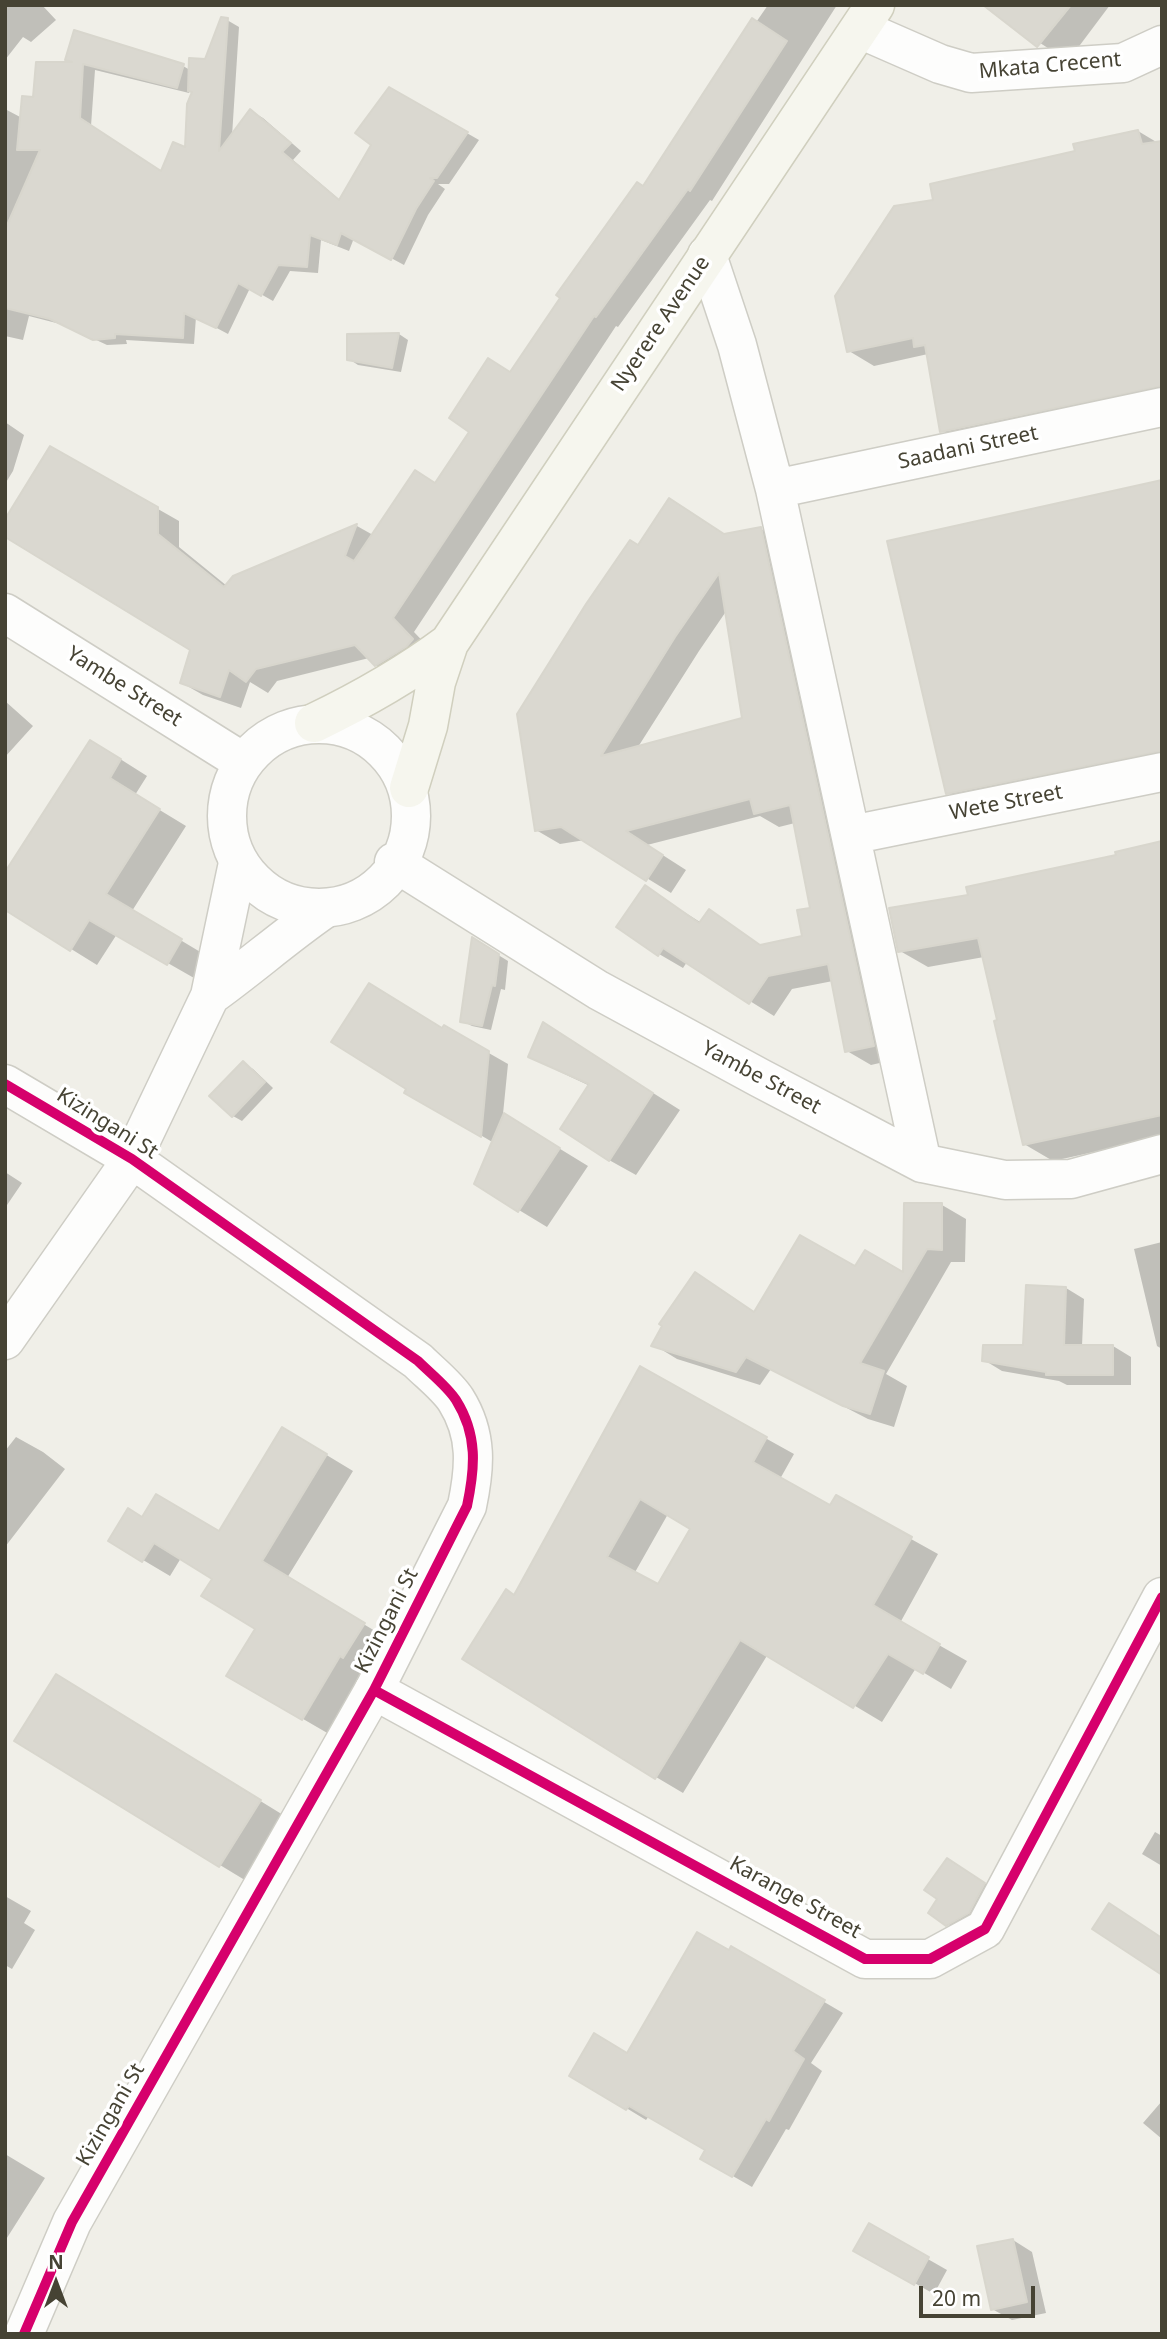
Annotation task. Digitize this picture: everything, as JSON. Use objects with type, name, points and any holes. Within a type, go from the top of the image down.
[{"type":"main road","name":"Nyerere Avenue","points":[[449,643],[867,17]]},
{"type":"main road","points":[[314,723],[368,697],[449,643]]},
{"type":"main road","points":[[409,788],[428,726],[436,681],[449,643]]},
{"type":"street","name":"Mkata Crecent","points":[[867,17],[940,64],[971,73],[1123,63],[1162,46]]},
{"type":"street","points":[[707,255],[737,345],[775,489],[922,1163]]},
{"type":"street","name":"Saadani Street","points":[[775,489],[1162,407]]},
{"type":"street","name":"Yambe Street","points":[[5,613],[243,762]]},
{"type":"street","points":[[5,1340],[132,1159],[210,996],[238,863],[225,811],[243,762],[274,734],[314,723],[354,729],[388,752],[409,788],[413,825],[394,862],[370,895],[323,910],[293,931],[257,963],[210,996]]},
{"type":"street","name":"Wete Street","points":[[851,835],[1162,772]]},
{"type":"street","name":"Yambe Street","points":[[394,862],[598,990],[922,1163],[1005,1180],[1071,1179],[1162,1154]]},
{"type":"street","points":[[238,863],[274,898],[323,910]]},
{"type":"street","name":"Kizingani St","points":[[5,1084],[132,1159],[418,1361],[456,1399],[471,1432],[474,1472],[467,1506],[374,1690],[72,2222],[24,2334]]},
{"type":"street","name":"Karange Street","points":[[374,1690],[865,1959],[930,1959],[985,1929],[1162,1597]]},
{"type":"building","points":[[983,5],[1071,5],[1037,47]]},
{"type":"building","points":[[221,17],[228,18],[219,151],[250,109],[291,143],[282,152],[339,200],[371,145],[355,133],[389,87],[468,132],[437,178],[430,178],[434,181],[416,209],[391,260],[341,233],[337,245],[310,235],[307,267],[278,265],[261,296],[238,283],[216,328],[184,313],[183,338],[115,334],[115,338],[93,340],[50,319],[5,308],[5,230],[40,150],[17,150],[22,96],[33,97],[36,62],[72,62],[65,60],[74,30],[184,64],[177,88],[83,64],[80,118],[161,171],[173,142],[185,147],[187,104],[192,92],[188,91],[189,58],[205,59]]},
{"type":"building","points":[[752,18],[787,41],[690,191],[688,189],[596,317],[594,316],[393,618],[413,639],[406,647],[375,666],[355,645],[256,669],[246,682],[229,670],[220,697],[180,683],[190,650],[5,537],[5,519],[50,446],[158,507],[158,534],[224,587],[233,576],[357,524],[345,556],[354,561],[415,470],[435,483],[469,432],[449,418],[488,358],[510,372],[560,298],[556,295],[637,182],[643,186]]},
{"type":"building","points":[[1138,130],[1142,144],[1162,141],[1162,386],[940,432],[925,345],[914,347],[913,338],[847,352],[835,296],[894,206],[933,200],[930,184],[1075,151],[1073,144]]},
{"type":"building","points":[[399,333],[392,368],[347,360],[347,334]]},
{"type":"building","points":[[1162,480],[1162,751],[946,794],[887,541]]},
{"type":"building","points":[[669,498],[724,534],[761,527],[874,1046],[845,1052],[828,964],[768,976],[749,1004],[663,948],[658,956],[616,927],[645,885],[699,923],[709,909],[760,945],[802,936],[797,910],[810,908],[790,805],[754,814],[750,799],[626,831],[663,855],[646,881],[561,827],[535,831],[517,714],[630,540],[638,545]],"holes":[[[719,573],[742,718],[601,756],[675,637]]]},
{"type":"building","points":[[90,740],[121,759],[110,778],[160,809],[106,894],[182,939],[167,965],[89,920],[70,951],[5,910],[5,872]]},
{"type":"building","points":[[1162,841],[1162,1115],[1023,1145],[978,938],[898,952],[889,908],[968,895],[966,887],[1116,855],[1115,852]]},
{"type":"building","points":[[472,937],[499,954],[495,986],[492,985],[482,1026],[460,1022]]},
{"type":"building","points":[[369,983],[442,1028],[444,1025],[489,1051],[481,1137],[404,1093],[406,1089],[331,1042]]},
{"type":"building","points":[[543,1022],[653,1093],[609,1161],[560,1129],[589,1084],[528,1057]]},
{"type":"building","points":[[243,1061],[265,1082],[232,1117],[209,1096]]},
{"type":"building","points":[[504,1113],[560,1148],[518,1212],[474,1184]]},
{"type":"building","points":[[904,1203],[942,1203],[942,1250],[927,1249],[860,1363],[884,1371],[870,1414],[843,1406],[746,1357],[736,1372],[651,1346],[662,1326],[659,1324],[695,1272],[754,1312],[800,1235],[855,1266],[865,1250],[903,1272]]},
{"type":"building","points":[[1026,1285],[1066,1287],[1064,1345],[1113,1345],[1113,1375],[1046,1375],[1046,1372],[982,1361],[983,1345],[1023,1345]]},
{"type":"building","points":[[640,1366],[767,1437],[753,1462],[830,1505],[836,1495],[912,1537],[873,1605],[940,1644],[923,1674],[888,1654],[853,1708],[740,1640],[655,1779],[462,1659],[506,1589],[514,1595]],"holes":[[[640,1499],[690,1529],[658,1584],[607,1557]]]},
{"type":"building","points":[[282,1427],[327,1454],[262,1561],[365,1623],[343,1658],[340,1656],[302,1720],[226,1676],[255,1629],[201,1596],[212,1579],[154,1543],[142,1562],[108,1541],[128,1508],[142,1517],[156,1494],[219,1531]]},
{"type":"building","points":[[56,1674],[261,1800],[219,1867],[14,1741]]},
{"type":"building","points":[[947,1858],[985,1883],[969,1913],[946,1926],[928,1913],[937,1899],[924,1890]]},
{"type":"building","points":[[1109,1903],[1162,1938],[1162,1975],[1092,1929]]},
{"type":"building","points":[[697,1932],[729,1950],[731,1946],[825,2000],[793,2051],[804,2059],[769,2121],[766,2119],[732,2177],[700,2159],[705,2150],[629,2106],[626,2110],[569,2076],[594,2033],[627,2053]]},
{"type":"building","points":[[869,2223],[929,2257],[914,2285],[853,2251]]},
{"type":"building","points":[[1013,2239],[1027,2302],[991,2310],[977,2246]]},
{"type":"cycle path","points":[[5,1084],[132,1159],[418,1361],[456,1400],[468,1426],[473,1452],[467,1506],[374,1690],[72,2222],[24,2334]]},
{"type":"cycle path","points":[[374,1690],[865,1959],[930,1959],[985,1929],[1162,1597]]}]
